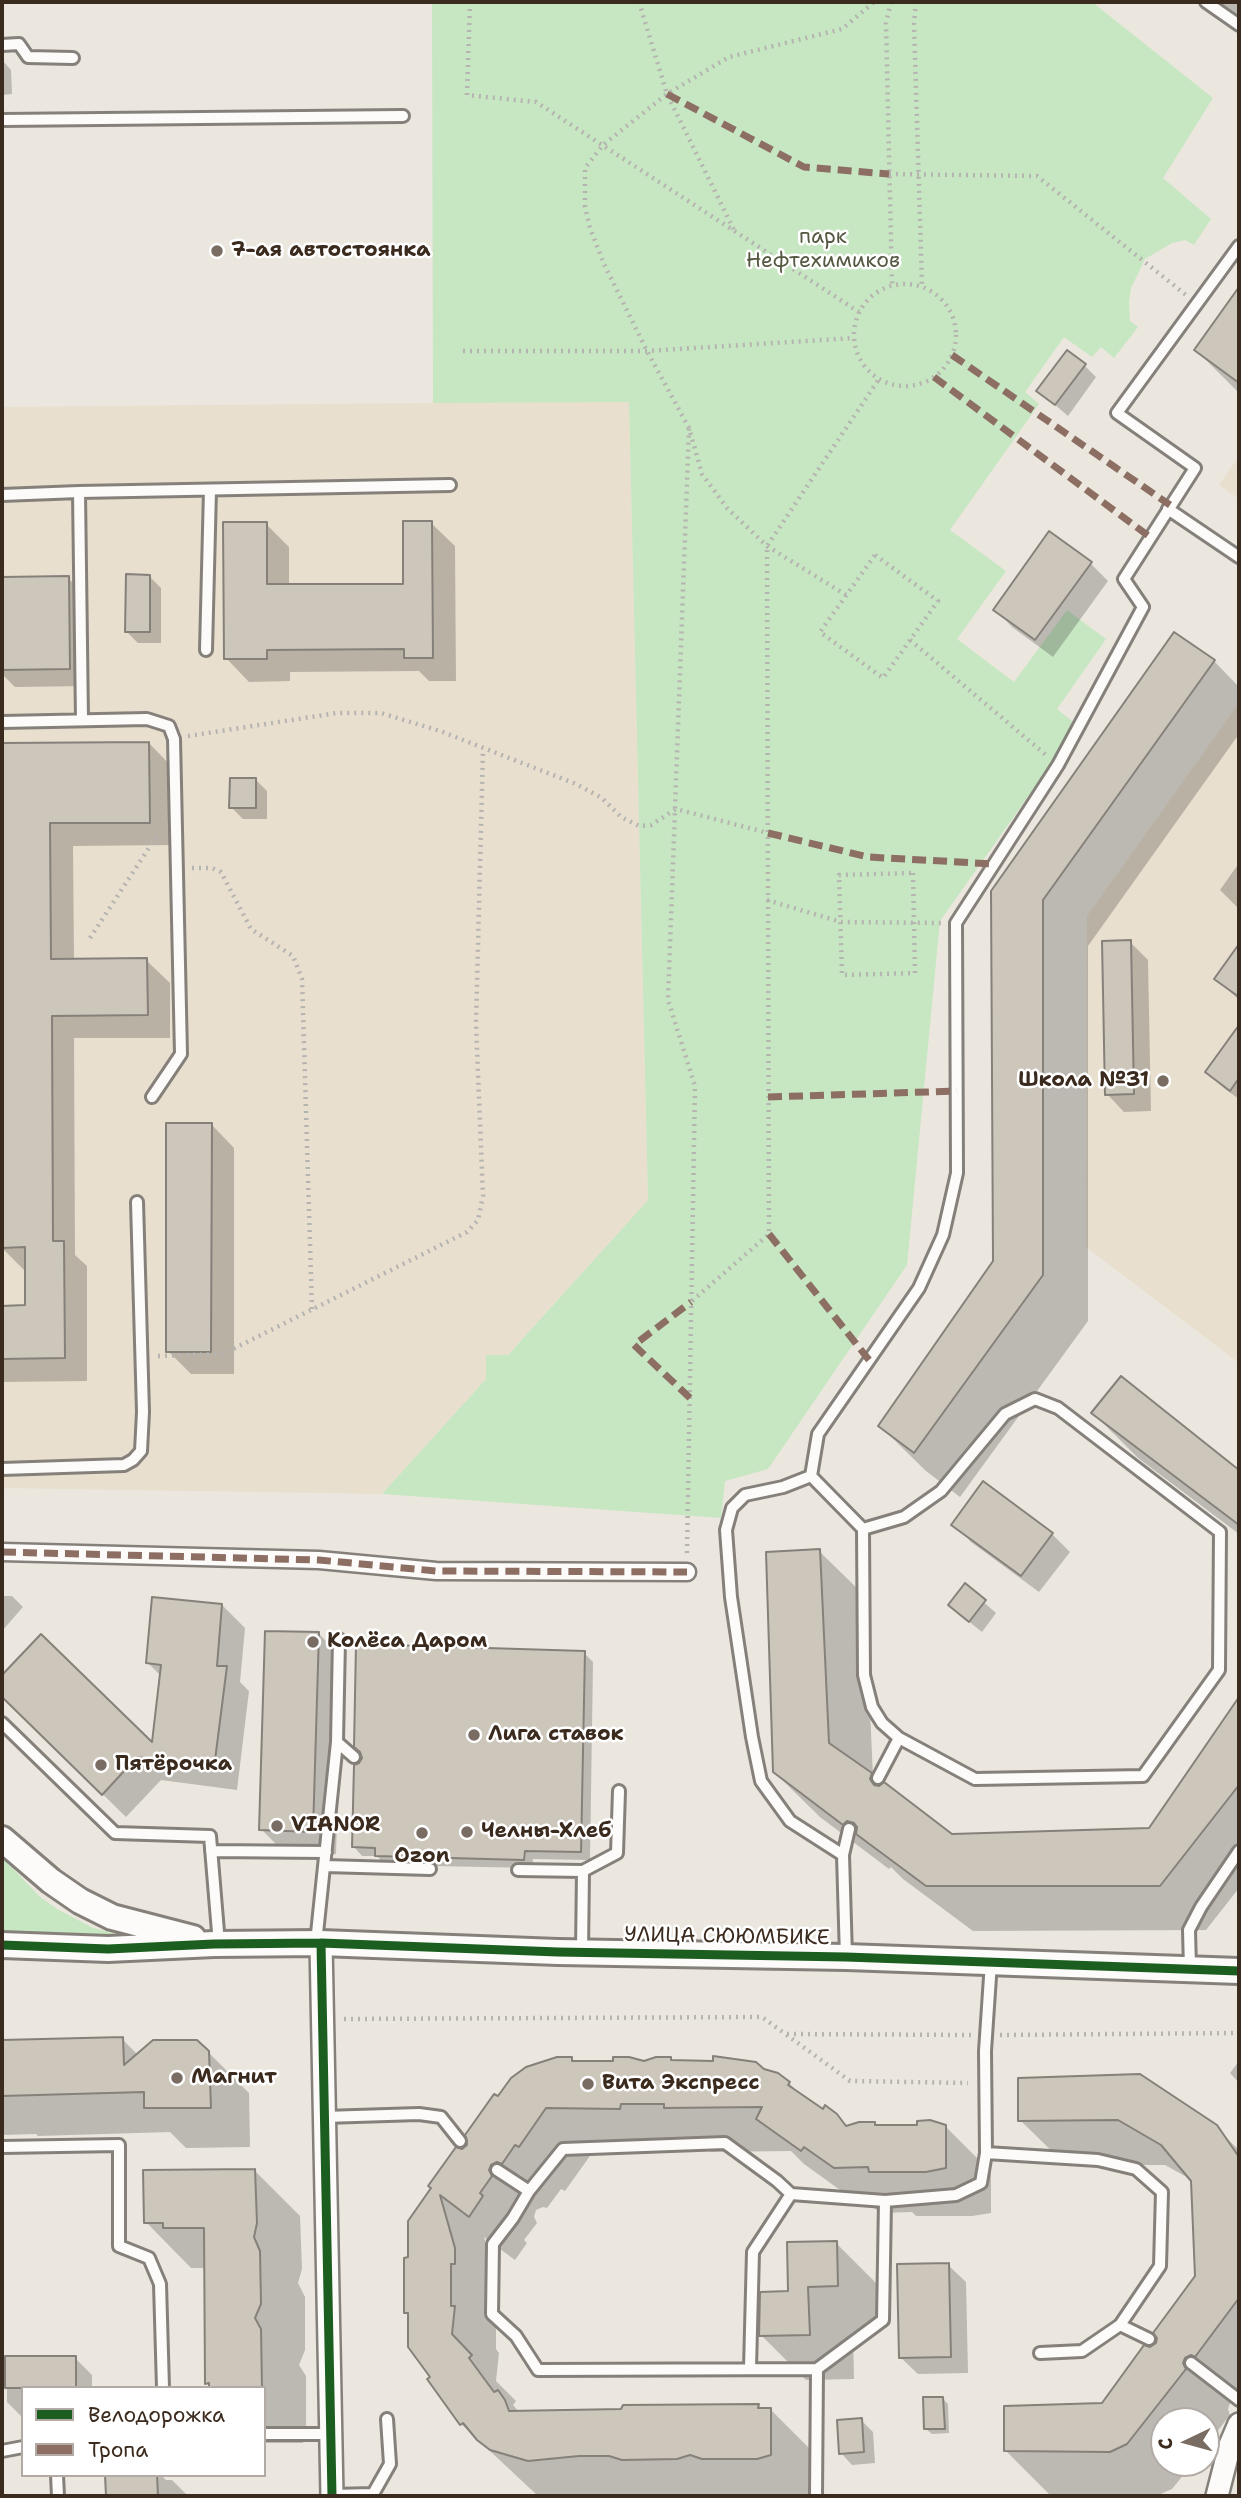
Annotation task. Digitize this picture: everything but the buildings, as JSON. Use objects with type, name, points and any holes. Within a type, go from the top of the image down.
[{"type":"street","points":[[2,1552],[319,1560],[436,1571],[687,1573]]},
{"type":"street","points":[[2,1839],[51,1881],[80,1901],[112,1917],[216,1944]]},
{"type":"street","points":[[318,1943],[332,2496]]},
{"type":"street","name":"УЛИЦА СЮЮМБИКЕ","points":[[216,1944],[318,1943],[1239,1970]]},
{"type":"street","points":[[2,1945],[108,1949],[216,1944]]},
{"type":"street","points":[[1217,2496],[1230,2445],[1239,2424]]},
{"type":"lane","points":[[1210,3],[1239,25]]},
{"type":"lane","points":[[2,45],[19,44],[28,57],[73,58]]},
{"type":"lane","points":[[2,121],[403,116]]},
{"type":"lane","points":[[811,1476],[818,1434],[919,1288],[943,1236],[957,1172],[956,923],[1058,765],[1143,607],[1124,579],[1195,468],[1117,413],[1239,246]]},
{"type":"lane","points":[[2,495],[450,485]]},
{"type":"lane","points":[[206,650],[210,490]]},
{"type":"lane","points":[[79,492],[82,720]]},
{"type":"lane","points":[[1168,509],[1239,557]]},
{"type":"lane","points":[[2,722],[148,719],[169,726],[174,739],[181,1054],[152,1097]]},
{"type":"lane","points":[[2,1469],[124,1465],[133,1461],[141,1451],[138,1202]]},
{"type":"lane","points":[[811,1476],[863,1529],[864,1675],[872,1707],[882,1723],[899,1738],[975,1779],[1143,1776],[1219,1670],[1220,1532],[1058,1408],[1035,1399],[1005,1414],[941,1491],[904,1517],[863,1529]]},
{"type":"lane","points":[[811,1476],[783,1487],[745,1494],[732,1508],[726,1530],[731,1597],[761,1781],[790,1821],[843,1854]]},
{"type":"lane","points":[[318,1943],[337,1742],[340,1639]]},
{"type":"lane","points":[[2,1723],[115,1833],[210,1836],[216,1944]]},
{"type":"lane","points":[[878,1778],[899,1738]]},
{"type":"lane","points":[[337,1742],[354,1757]]},
{"type":"lane","points":[[518,1870],[583,1871],[617,1853],[619,1791]]},
{"type":"lane","points":[[846,1957],[843,1854],[849,1829]]},
{"type":"lane","points":[[211,1851],[326,1852]]},
{"type":"lane","points":[[1190,1968],[1189,1930],[1201,1907],[1239,1851]]},
{"type":"lane","points":[[325,1866],[429,1869]]},
{"type":"lane","points":[[582,1952],[583,1871]]},
{"type":"lane","points":[[885,2201],[883,2320],[817,2369],[538,2370],[516,2336],[492,2314],[493,2244],[513,2218],[529,2190],[564,2149],[725,2143],[791,2194],[885,2201],[956,2195],[981,2183],[986,2153],[986,2036],[991,1962]]},
{"type":"lane","points":[[324,2117],[419,2114],[441,2116],[460,2141]]},
{"type":"lane","points":[[2,2147],[119,2145],[119,2246],[149,2258],[160,2284],[163,2386]]},
{"type":"lane","points":[[986,2153],[1098,2160],[1136,2169],[1162,2192],[1160,2266],[1120,2325],[1082,2351],[1040,2353]]},
{"type":"lane","points":[[497,2170],[529,2190]]},
{"type":"lane","points":[[750,2368],[753,2252],[791,2194]]},
{"type":"lane","points":[[1120,2325],[1149,2339]]},
{"type":"lane","points":[[1191,2363],[1239,2400]]},
{"type":"lane","points":[[816,2496],[817,2369]]},
{"type":"lane","points":[[332,2496],[373,2494],[390,2464],[387,2419]]},
{"type":"lane","points":[[266,2434],[331,2434]]},
{"type":"lane","points":[[2,2451],[21,2447]]},
{"type":"lane","points":[[57,2477],[58,2496]]},
{"type":"path","points":[[470,2],[467,95],[536,102],[859,312]]},
{"type":"path","points":[[639,2],[667,94],[734,231]]},
{"type":"path","points":[[846,595],[767,546],[727,508],[702,474],[689,428],[646,351],[604,264],[590,228],[584,207],[585,168],[603,145],[667,94],[729,57],[842,29],[874,2]]},
{"type":"path","points":[[891,2],[886,23],[892,284]]},
{"type":"path","points":[[916,2],[914,23],[917,174],[922,286]]},
{"type":"path","points":[[889,174],[1037,176],[1197,304]]},
{"type":"path","points":[[892,284],[922,286],[943,299],[952,314],[956,330],[952,355],[942,371],[917,385],[897,386],[879,379],[864,366],[855,348],[853,338],[859,312],[870,297],[892,284]]},
{"type":"path","points":[[463,351],[646,351],[853,338]]},
{"type":"path","points":[[691,1302],[769,1234],[767,546],[879,379]]},
{"type":"path","points":[[687,1573],[695,1086],[668,1000],[689,428]]},
{"type":"path","points":[[875,555],[938,601],[911,640],[883,678],[820,632],[875,555]]},
{"type":"path","points":[[911,640],[1058,765]]},
{"type":"path","points":[[174,739],[337,713],[381,713],[440,732],[576,784],[602,798],[621,817],[639,826],[651,825],[676,809],[768,832]]},
{"type":"path","points":[[141,1356],[223,1354],[467,1232],[478,1220],[483,1196],[476,1024],[483,750]]},
{"type":"path","points":[[90,938],[174,810]]},
{"type":"path","points":[[176,868],[212,868],[220,873],[228,882],[237,907],[251,929],[293,956],[302,979],[312,1309]]},
{"type":"path","points":[[913,873],[914,921],[915,973],[842,975],[839,875],[913,873]]},
{"type":"path","points":[[767,900],[841,922],[956,923]]},
{"type":"path","points":[[322,2019],[762,2017],[850,2081],[985,2084]]},
{"type":"path","points":[[786,2034],[986,2036],[1239,2033]]},
{"type":"shaded area","points":[[629,401],[648,1200],[382,1494],[2,1488],[2,407]]},
{"type":"shaded area","points":[[1239,456],[1239,499],[1219,485]]},
{"type":"shaded area","name":"Школа №31","points":[[1239,703],[1239,1363],[1086,1247],[1087,916]]},
{"type":"green space","name":"парк Нефтехимиков","points":[[432,2],[1092,2],[1213,98],[1163,178],[1211,219],[1194,245],[1185,240],[1172,243],[1145,259],[1131,288],[1129,302],[1130,321],[1138,327],[1114,358],[1101,347],[1092,357],[1064,337],[1025,392],[1039,404],[950,530],[1006,571],[957,639],[1014,682],[1067,610],[1106,639],[1057,709],[1078,726],[940,921],[907,1265],[768,1469],[725,1481],[721,1518],[382,1494],[486,1379],[486,1355],[508,1355],[648,1200],[629,402],[433,403]]},
{"type":"green space","points":[[2,1857],[39,1896],[57,1909],[93,1928],[126,1936],[2,1932]]},
{"type":"marked path","points":[[667,94],[804,167],[889,174]]},
{"type":"marked path","points":[[952,355],[1170,505]]},
{"type":"marked path","points":[[934,377],[1150,537]]},
{"type":"marked path","points":[[768,833],[868,857],[995,864]]},
{"type":"marked path","points":[[768,1097],[957,1091]]},
{"type":"marked path","points":[[769,1234],[869,1360]]},
{"type":"marked path","points":[[690,1398],[634,1345],[691,1302]]},
{"type":"marked path","points":[[2,1552],[319,1560],[436,1571],[687,1572]]},
{"type":"cycle path","points":[[321,1943],[332,2496]]},
{"type":"cycle path","points":[[2,1945],[108,1949],[321,1943],[1239,1971]]},
{"type":"place","name":"7-ая автостоянка","points":[[217,251]]},
{"type":"place","name":"Школа №31","points":[[1163,1081]]},
{"type":"place","name":"Колёса Даром","points":[[313,1642]]},
{"type":"place","name":"Лига ставок","points":[[474,1735]]},
{"type":"place","name":"Пятёрочка","points":[[101,1765]]},
{"type":"place","name":"VIANOR","points":[[277,1826]]},
{"type":"place","name":"Челны-Хлеб","points":[[467,1832]]},
{"type":"place","name":"Ozon","points":[[422,1833]]},
{"type":"place","name":"Магнит","points":[[177,2078]]},
{"type":"place","name":"Вита Экспресс","points":[[588,2084]]}]
